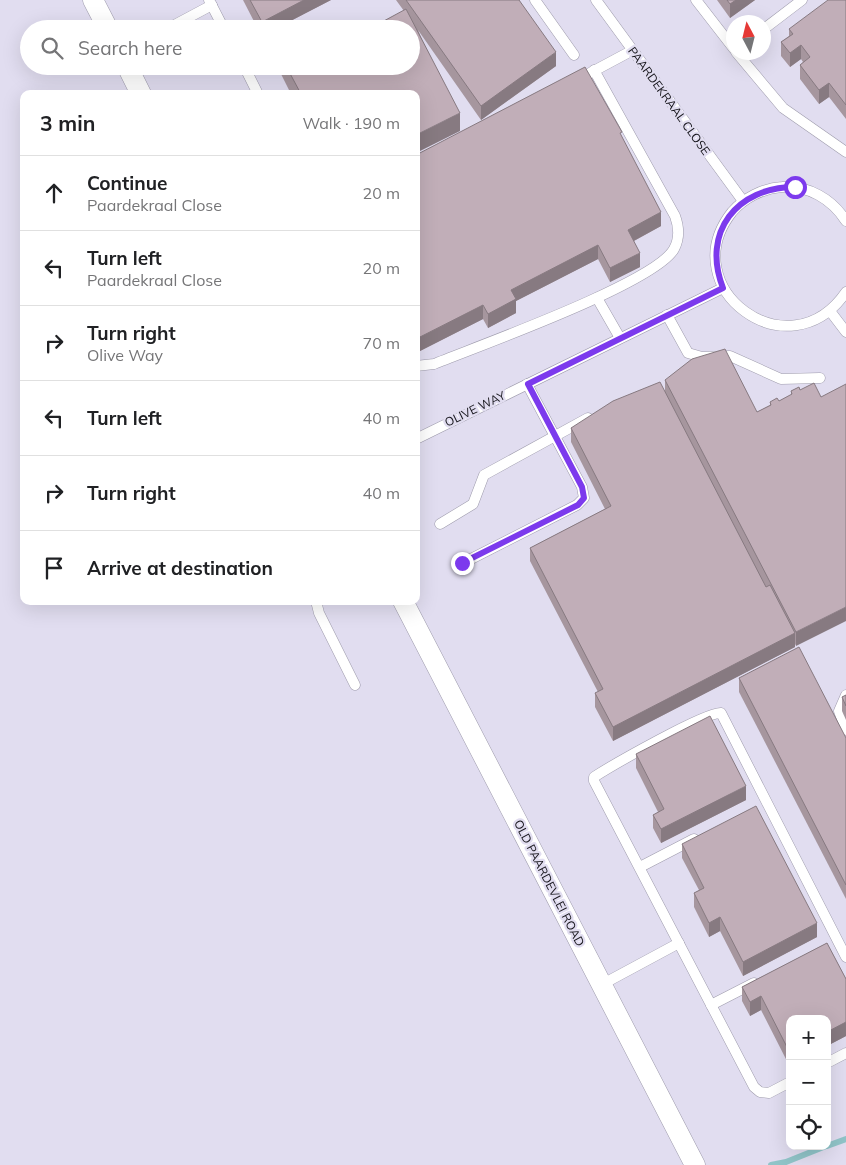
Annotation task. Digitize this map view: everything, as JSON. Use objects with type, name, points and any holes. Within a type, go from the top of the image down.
[{"type":"street","points":[[93,0],[103,20]]},
{"type":"street","points":[[132,75],[139,90]]},
{"type":"street","name":"OLD PAARDEVLEI ROAD","points":[[405,605],[695,1165]]},
{"type":"lane","points":[[535,0],[574,55]]},
{"type":"lane","name":"PAARDEKRAAL CLOSE","points":[[596,0],[743,202]]},
{"type":"lane","points":[[696,0],[726,39]]},
{"type":"lane","points":[[771,24],[802,0]]},
{"type":"lane","points":[[181,20],[210,2],[219,20]]},
{"type":"lane","points":[[578,79],[633,50]]},
{"type":"lane","points":[[743,60],[783,108],[846,152]]},
{"type":"lane","points":[[420,366],[434,364],[597,298],[655,268],[674,250],[679,236],[678,226],[668,201],[594,70]]},
{"type":"lane","points":[[248,75],[256,90]]},
{"type":"lane","points":[[846,221],[832,203],[821,196],[795,187],[767,189],[743,202],[727,219],[718,241],[716,265],[723,288],[740,309],[764,323],[792,326],[818,318],[830,311],[846,292]]},
{"type":"lane","name":"OLIVE WAY","points":[[420,436],[723,288]]},
{"type":"lane","points":[[597,298],[620,338]]},
{"type":"lane","points":[[830,311],[846,332]]},
{"type":"lane","points":[[668,315],[688,353],[693,356],[730,356],[781,379],[820,378]]},
{"type":"lane","points":[[462,563],[578,505],[584,498],[582,487],[528,384]]},
{"type":"lane","points":[[440,524],[474,504],[484,475],[596,414]]},
{"type":"lane","points":[[317,605],[319,613],[355,684]]},
{"type":"lane","points":[[846,695],[839,711],[846,730]]},
{"type":"lane","points":[[786,1084],[769,1093],[756,1090],[594,781],[594,777],[688,725],[714,713],[723,715],[762,804],[833,942],[846,957]]},
{"type":"lane","points":[[640,867],[707,832]]},
{"type":"lane","points":[[601,984],[679,942]]},
{"type":"lane","points":[[711,1004],[762,979]]},
{"type":"lane","points":[[831,1061],[846,1053]]},
{"type":"building","points":[[250,0],[304,0],[266,20],[261,20]]},
{"type":"building","points":[[406,0],[519,0],[556,52],[481,106]]},
{"type":"building","points":[[727,0],[736,0],[730,4]]},
{"type":"building","points":[[828,0],[846,0],[846,105],[829,83],[819,90],[800,65],[810,57],[801,45],[790,53],[781,42],[793,34],[789,29]]},
{"type":"building","points":[[406,9],[412,20],[386,20]]},
{"type":"building","points":[[420,36],[460,113],[420,133],[420,90],[299,90],[291,75],[420,75]]},
{"type":"building","points":[[585,67],[622,132],[620,133],[661,212],[628,230],[640,253],[610,268],[598,245],[511,290],[516,299],[488,314],[483,305],[420,337],[420,153]]},
{"type":"building","points":[[725,349],[757,412],[771,405],[770,402],[777,398],[779,401],[792,394],[791,391],[799,387],[800,390],[814,383],[821,397],[846,384],[846,607],[796,632],[665,380],[692,359]]},
{"type":"building","points":[[660,382],[766,587],[770,585],[795,633],[613,727],[595,693],[603,689],[530,548],[611,506],[571,428],[613,401]]},
{"type":"building","points":[[799,647],[846,738],[846,885],[739,678]]},
{"type":"building","points":[[846,695],[846,706],[842,697]]},
{"type":"building","points":[[710,716],[746,786],[661,829],[653,815],[664,809],[636,754]]},
{"type":"building","points":[[756,806],[817,923],[743,962],[720,917],[709,923],[694,893],[704,888],[682,844]]},
{"type":"building","points":[[827,943],[846,979],[846,1022],[831,1030],[831,1015],[786,1015],[786,1045],[761,996],[750,1002],[742,987]]},
{"type":"waterway","points":[[831,1145],[846,1139]]},
{"type":"waterway","points":[[771,1165],[786,1162],[816,1150]]},
{"type":"route","points":[[462,563],[578,505],[584,498],[585,494],[582,487],[528,384],[723,288],[716,265],[716,253],[718,241],[727,219],[734,210],[755,194],[767,189],[795,187]]}]
